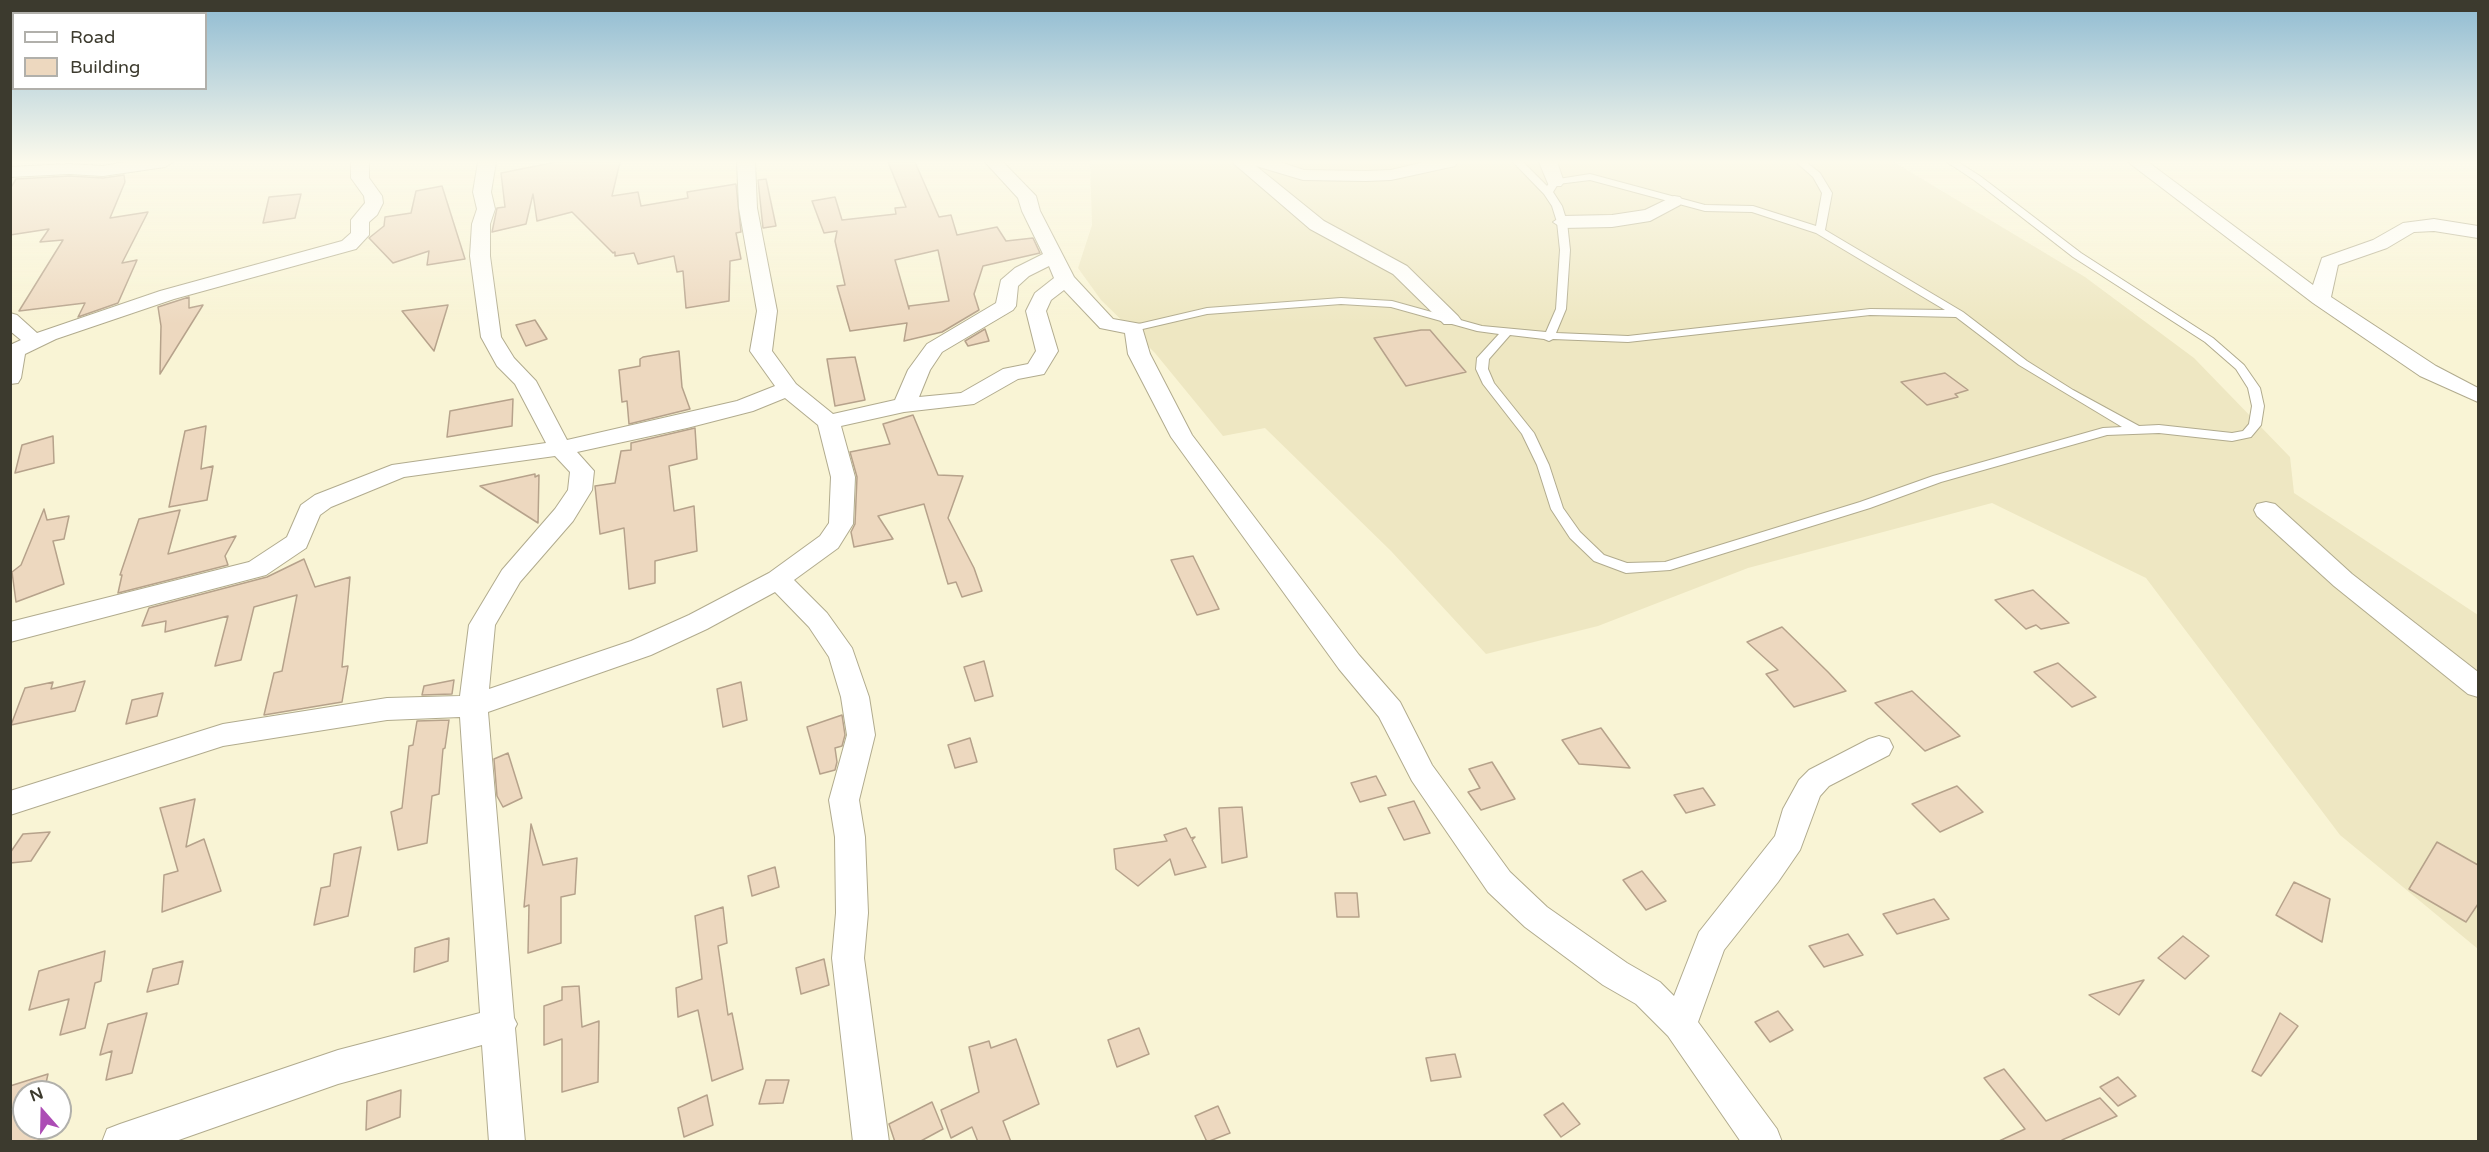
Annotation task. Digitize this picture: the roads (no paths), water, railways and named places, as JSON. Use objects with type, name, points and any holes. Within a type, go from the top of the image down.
[{"type":"street","points":[[10,378],[13,352],[167,295],[349,245],[360,236],[360,220],[365,216]]},
{"type":"street","points":[[484,216],[481,224],[480,256],[490,337],[505,361],[525,381],[545,423],[561,448],[582,471],[580,490],[564,515],[511,576],[482,625],[473,706],[500,1024],[507,1142]]},
{"type":"street","points":[[10,803],[223,735],[387,709],[473,706],[564,672],[641,648],[698,622],[778,579],[829,542],[841,524],[843,477],[829,422],[788,389],[761,351],[767,311],[749,216]]},
{"type":"street","points":[[1033,216],[1059,268],[1107,324],[1134,327],[1139,354],[1182,437],[1349,662],[1390,710],[1422,773],[1500,882],[1536,917],[1615,974],[1648,993],[1680,1024],[1737,1108],[1764,1142]]},
{"type":"street","points":[[1306,216],[1317,225],[1401,270],[1451,320]]},
{"type":"street","points":[[1562,222],[1611,221],[1645,216]]},
{"type":"street","points":[[2208,216],[2320,299],[2428,371],[2478,396]]},
{"type":"street","points":[[2320,299],[2329,262],[2387,242],[2410,226],[2434,225],[2478,232]]},
{"type":"street","points":[[829,422],[904,405],[966,399],[1011,374],[1036,369],[1047,351],[1036,311],[1059,268]]},
{"type":"street","points":[[904,405],[919,370],[934,348],[1006,306],[1008,284],[1022,272],[1059,268]]},
{"type":"street","points":[[10,319],[35,342]]},
{"type":"street","points":[[10,632],[257,569],[297,543],[310,511],[323,501],[400,470],[561,448],[679,423],[745,406],[788,389]]},
{"type":"street","points":[[2266,510],[2343,580],[2478,687]]},
{"type":"street","points":[[778,579],[818,620],[842,655],[855,697],[861,735],[844,800],[850,837],[852,913],[848,958],[871,1142]]},
{"type":"street","points":[[1680,1024],[1710,942],[1767,873],[1789,841],[1798,809],[1809,788],[1819,778],[1879,747]]},
{"type":"street","points":[[120,1142],[338,1066],[500,1024]]},
{"type":"lane","points":[[1549,338],[1561,309],[1565,250],[1560,216]]},
{"type":"lane","points":[[1774,216],[1820,231],[1959,314],[2023,363],[2135,429]]},
{"type":"lane","points":[[1820,231],[1823,216]]},
{"type":"lane","points":[[1507,332],[1483,358],[1482,369],[1489,384],[1528,433],[1543,465],[1557,509],[1575,535],[1599,558],[1626,568],[1665,567],[1854,509],[1937,479],[2107,431],[2159,429],[2232,437],[2247,434],[2255,425],[2258,406],[2254,388],[2240,367],[2209,340],[2078,255],[2027,216]]},
{"type":"lane","points":[[1134,327],[1207,311],[1341,301],[1392,304],[1480,329],[1549,338],[1628,339],[1870,312],[1959,314]]}]
